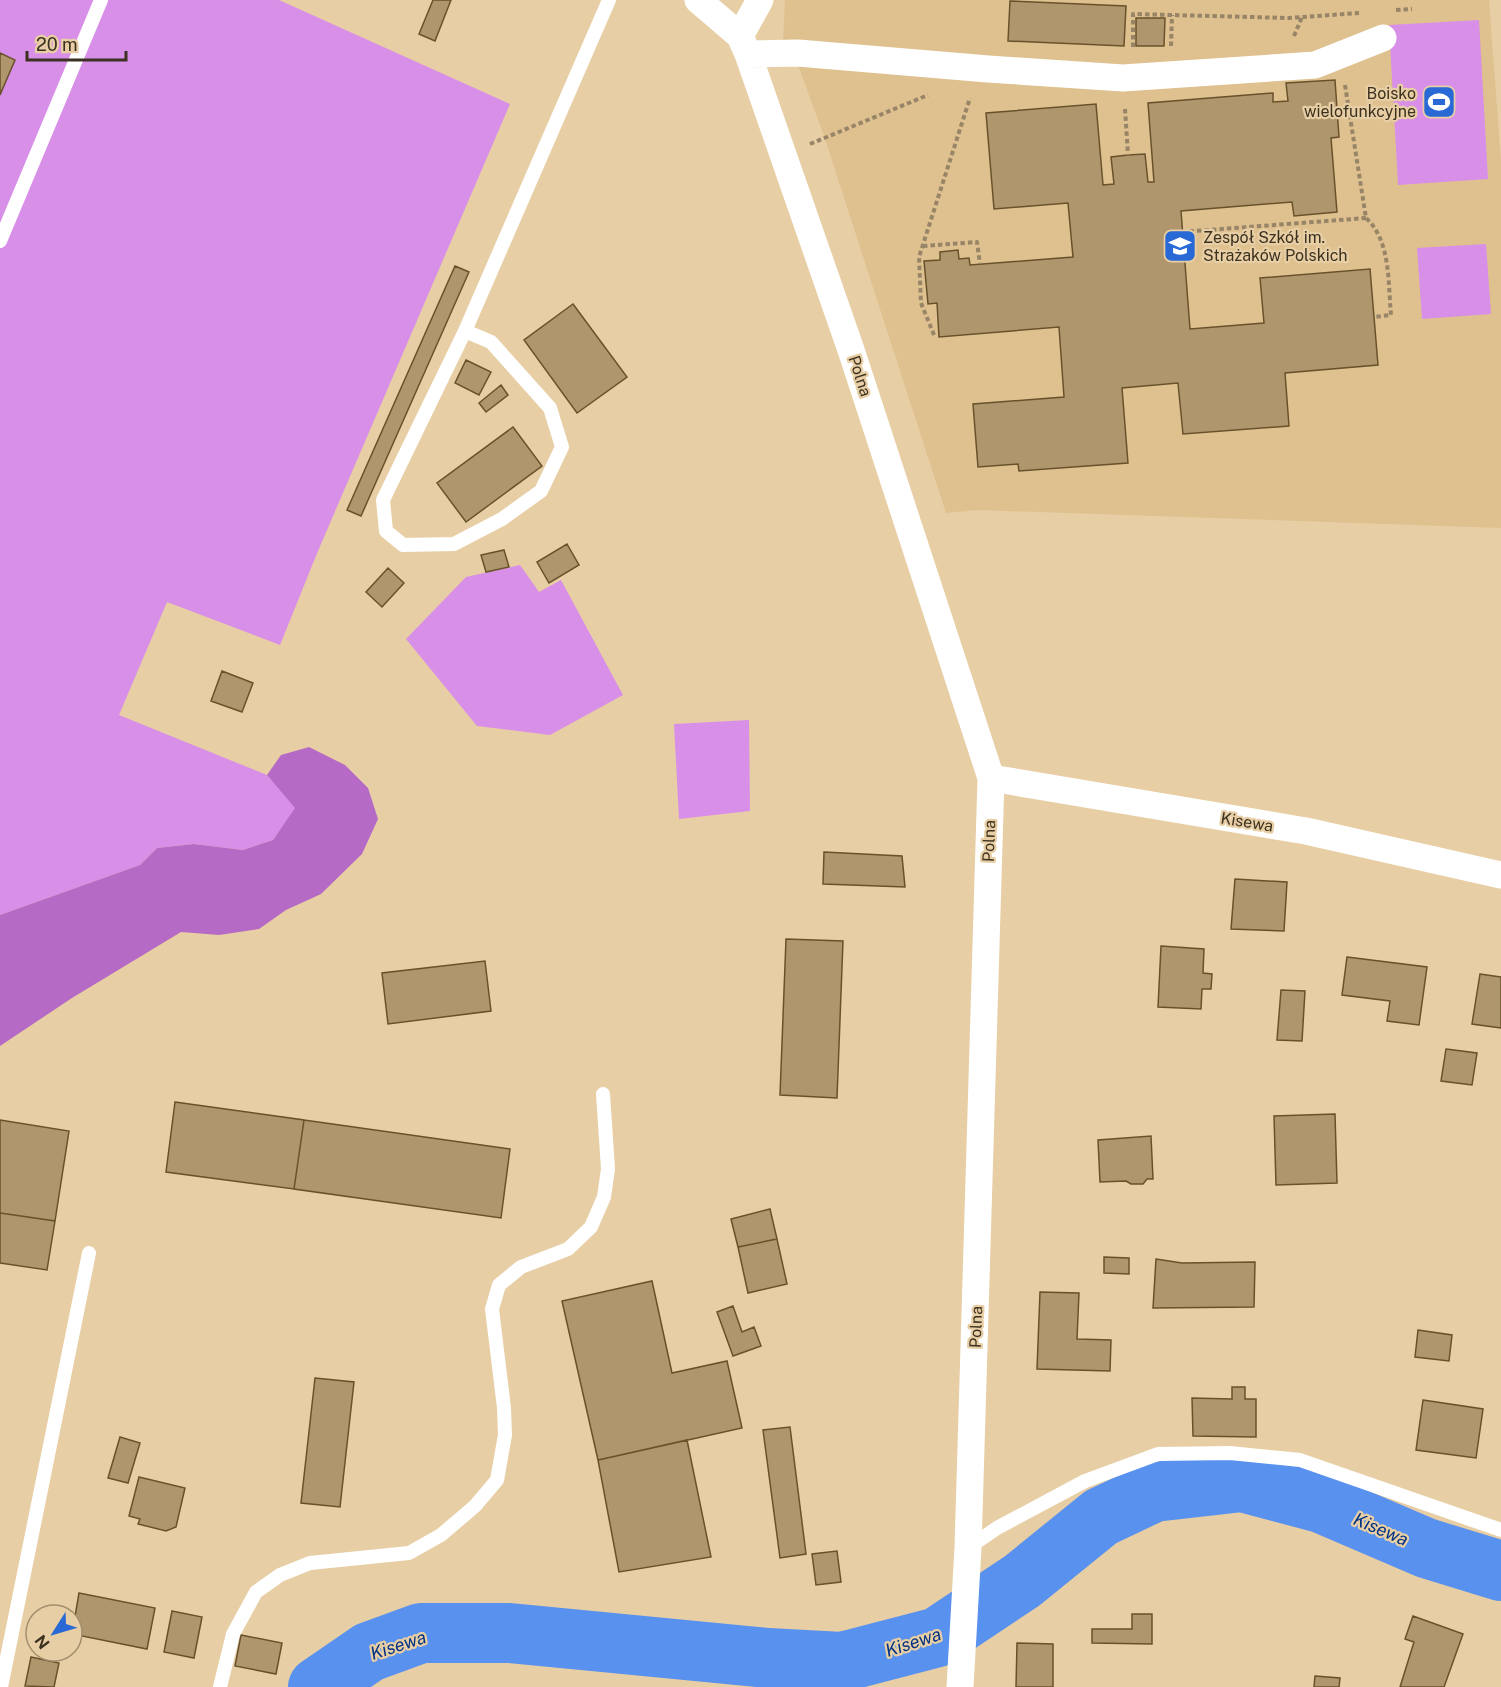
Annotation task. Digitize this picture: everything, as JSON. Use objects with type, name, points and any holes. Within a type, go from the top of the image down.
[{"type":"street","points":[[698,0],[744,45],[798,53],[979,69],[1128,78],[1315,64],[1383,38]]},
{"type":"street","points":[[744,45],[760,0]]},
{"type":"street","name":"Polna","points":[[744,45],[851,350],[991,778],[968,1548],[960,1675]]},
{"type":"street","name":"Kisewa","points":[[991,778],[1306,831],[1501,875]]},
{"type":"lane","points":[[0,241],[101,0]]},
{"type":"lane","points":[[465,331],[491,342],[550,408],[562,447],[541,491],[502,519],[454,544],[403,545],[386,531],[383,500],[465,331],[609,0]]},
{"type":"lane","points":[[220,1687],[233,1634],[256,1592],[280,1575],[310,1563],[410,1553],[450,1528],[475,1506],[497,1480],[505,1435],[492,1309],[499,1285],[521,1267],[568,1249],[591,1227],[604,1197],[608,1169],[603,1094]]},
{"type":"lane","points":[[1,1687],[89,1253]]},
{"type":"lane","points":[[968,1548],[997,1528],[1085,1481],[1158,1454],[1230,1453],[1300,1460],[1501,1530]]},
{"type":"path","points":[[1392,11],[1412,9]]},
{"type":"path","points":[[1128,155],[1128,78],[1133,14],[1289,18],[1370,12]]},
{"type":"path","points":[[1340,54],[1366,218],[1375,226],[1385,254],[1391,315],[1374,317]]},
{"type":"path","points":[[934,335],[921,303],[919,257],[979,69]]},
{"type":"path","points":[[804,147],[933,93]]},
{"type":"path","points":[[1182,232],[1366,218]]},
{"type":"path","points":[[923,246],[977,242],[980,264]]},
{"type":"shaded area","points":[[0,0],[279,0],[510,104],[318,551],[280,645],[167,602],[119,715],[267,775],[296,808],[273,840],[243,850],[194,844],[157,848],[140,865],[0,915]]},
{"type":"shaded area","name":"Zespół Szkół im. Strażaków Polskich","points":[[785,0],[1489,0],[1501,161],[1501,528],[978,510],[946,513],[825,139],[797,62],[783,43]]},
{"type":"shaded area","name":"Boisko wielofunkcyjne","points":[[1479,20],[1488,179],[1398,185],[1389,25]]},
{"type":"shaded area","points":[[1486,244],[1491,314],[1422,319],[1417,248]]},
{"type":"shaded area","points":[[520,565],[539,592],[561,580],[623,695],[550,735],[477,726],[406,639],[466,577]]},
{"type":"shaded area","points":[[749,720],[750,811],[679,819],[674,724]]},
{"type":"shaded area","points":[[309,747],[345,765],[368,788],[378,819],[362,854],[321,894],[286,910],[259,929],[219,935],[181,932],[72,998],[0,1046],[0,915],[140,865],[157,848],[194,844],[243,850],[273,840],[295,808],[267,775],[281,755]]},
{"type":"building","points":[[433,0],[451,0],[435,41],[419,34]]},
{"type":"building","points":[[1010,1],[1126,6],[1124,46],[1008,41]]},
{"type":"building","points":[[1136,18],[1165,18],[1164,46],[1136,46]]},
{"type":"building","points":[[0,53],[15,60],[0,95]]},
{"type":"building","name":"Zespół Szkół im. Strażaków Polskich","points":[[1335,80],[1339,137],[1331,138],[1337,212],[1294,216],[1292,202],[1181,211],[1190,329],[1264,323],[1260,278],[1370,269],[1378,365],[1285,373],[1289,426],[1183,434],[1178,383],[1122,388],[1128,463],[1019,471],[1018,464],[978,467],[973,404],[1064,397],[1059,327],[939,337],[937,303],[928,304],[924,261],[940,260],[940,252],[958,250],[959,259],[969,258],[970,265],[1073,257],[1068,203],[994,209],[986,113],[1096,104],[1103,185],[1114,184],[1111,157],[1145,154],[1148,182],[1154,182],[1148,103],[1273,93],[1273,102],[1288,101],[1286,83]]},
{"type":"building","points":[[455,266],[469,272],[361,516],[347,510]]},
{"type":"building","points":[[573,304],[627,377],[577,413],[524,340]]},
{"type":"building","points":[[466,360],[491,372],[479,395],[455,383]]},
{"type":"building","points":[[501,385],[508,395],[486,412],[479,403]]},
{"type":"building","points":[[513,427],[542,466],[466,522],[437,483]]},
{"type":"building","points":[[567,544],[579,565],[549,583],[537,562]]},
{"type":"building","points":[[504,550],[509,567],[486,572],[481,555]]},
{"type":"building","points":[[388,568],[404,583],[382,607],[366,592]]},
{"type":"building","points":[[222,671],[253,683],[242,712],[211,701]]},
{"type":"building","points":[[824,852],[902,856],[905,887],[823,884]]},
{"type":"building","points":[[1235,879],[1287,882],[1284,931],[1231,929]]},
{"type":"building","points":[[786,939],[843,941],[837,1098],[780,1095]]},
{"type":"building","points":[[1161,946],[1204,949],[1203,973],[1212,974],[1211,989],[1202,989],[1201,1009],[1158,1007]]},
{"type":"building","points":[[1347,957],[1427,967],[1419,1025],[1387,1021],[1390,1001],[1342,995]]},
{"type":"building","points":[[485,961],[491,1011],[388,1024],[382,973]]},
{"type":"building","points":[[1480,974],[1501,977],[1501,1028],[1472,1024]]},
{"type":"building","points":[[1281,990],[1305,991],[1302,1041],[1277,1040]]},
{"type":"building","points":[[1446,1049],[1477,1053],[1472,1085],[1441,1081]]},
{"type":"building","points":[[175,1102],[304,1120],[294,1189],[166,1172]]},
{"type":"building","points":[[1335,1114],[1337,1183],[1276,1185],[1274,1116]]},
{"type":"building","points":[[0,1120],[69,1131],[55,1221],[0,1213]]},
{"type":"building","points":[[304,1120],[510,1149],[501,1218],[294,1189]]},
{"type":"building","points":[[1151,1136],[1153,1179],[1147,1179],[1143,1184],[1131,1184],[1126,1181],[1100,1182],[1098,1140]]},
{"type":"building","points":[[770,1209],[777,1239],[738,1247],[731,1219]]},
{"type":"building","points":[[0,1213],[55,1221],[47,1270],[0,1263]]},
{"type":"building","points":[[777,1239],[787,1284],[748,1293],[738,1247]]},
{"type":"building","points":[[1104,1257],[1129,1258],[1129,1274],[1104,1273]]},
{"type":"building","points":[[1156,1259],[1182,1263],[1255,1262],[1254,1307],[1153,1308]]},
{"type":"building","points":[[652,1281],[672,1373],[727,1361],[742,1428],[598,1460],[562,1301]]},
{"type":"building","points":[[1040,1292],[1079,1293],[1077,1339],[1111,1340],[1110,1371],[1037,1369]]},
{"type":"building","points":[[733,1306],[742,1332],[754,1327],[761,1346],[733,1356],[717,1312]]},
{"type":"building","points":[[1418,1330],[1452,1335],[1449,1361],[1415,1357]]},
{"type":"building","points":[[315,1378],[354,1382],[340,1507],[301,1503]]},
{"type":"building","points":[[1232,1387],[1245,1387],[1245,1399],[1256,1399],[1256,1437],[1193,1436],[1192,1398],[1232,1399]]},
{"type":"building","points":[[1423,1400],[1483,1409],[1476,1458],[1416,1450]]},
{"type":"building","points":[[790,1427],[806,1554],[780,1558],[763,1430]]},
{"type":"building","points":[[120,1437],[140,1443],[128,1483],[108,1478]]},
{"type":"building","points":[[687,1440],[711,1557],[619,1572],[598,1460]]},
{"type":"building","points":[[139,1477],[185,1488],[176,1527],[166,1531],[138,1524],[140,1519],[129,1516]]},
{"type":"building","points":[[837,1551],[841,1582],[816,1585],[812,1554]]},
{"type":"building","points":[[79,1593],[155,1608],[147,1649],[84,1636],[84,1603],[77,1603]]},
{"type":"building","points":[[172,1611],[202,1617],[194,1658],[164,1652]]},
{"type":"building","points":[[1132,1614],[1152,1614],[1152,1644],[1092,1643],[1092,1629],[1132,1629]]},
{"type":"building","points":[[1413,1616],[1463,1634],[1444,1687],[1400,1687],[1414,1642],[1405,1639]]},
{"type":"building","points":[[241,1635],[282,1643],[276,1674],[235,1666]]},
{"type":"building","points":[[1017,1643],[1053,1644],[1053,1687],[1016,1687]]},
{"type":"building","points":[[30,1663],[59,1663],[54,1687],[25,1686]]},
{"type":"building","points":[[1315,1676],[1340,1678],[1339,1687],[1314,1687]]},
{"type":"waterway","name":"Kisewa","points":[[318,1687],[369,1652],[421,1633],[510,1633],[768,1658],[842,1662],[938,1637],[1022,1581],[1101,1517],[1154,1492],[1242,1482],[1321,1503],[1426,1548],[1501,1571]]},
{"type":"place","name":"Boisko wielofunkcyjne","points":[[1439,102]]},
{"type":"place","name":"Zespół Szkół im. Strażaków Polskich","points":[[1180,246]]}]
